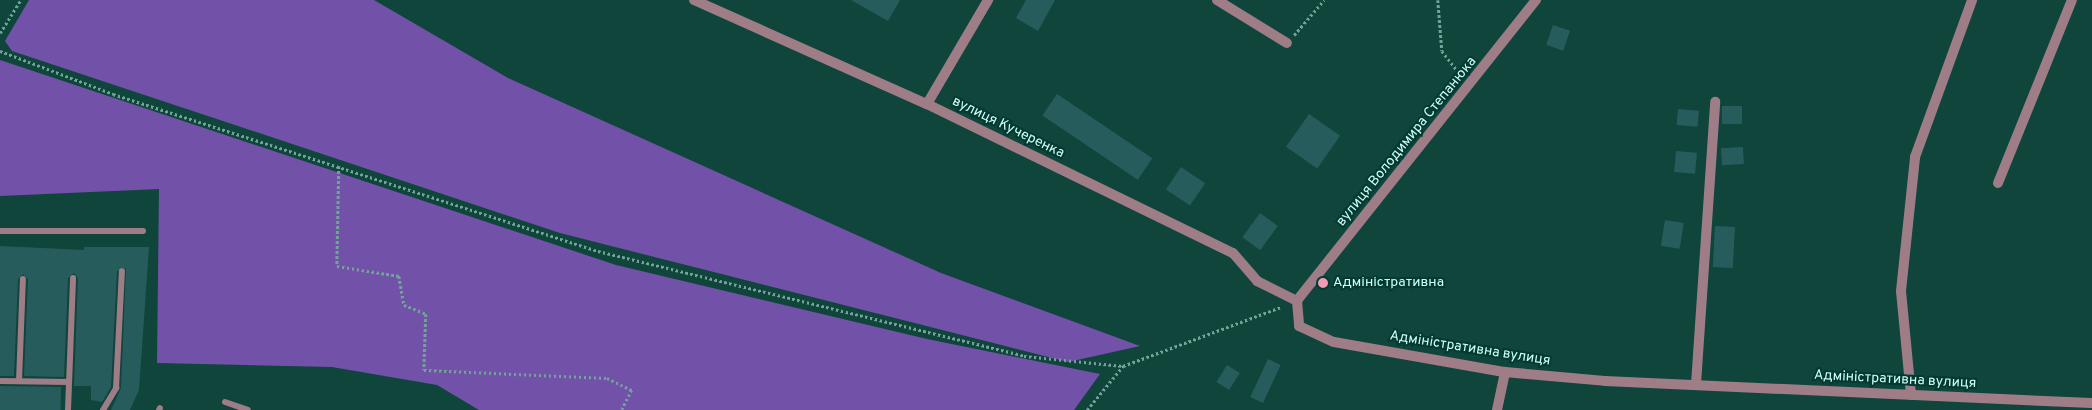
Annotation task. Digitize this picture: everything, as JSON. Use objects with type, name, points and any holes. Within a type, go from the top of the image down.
[{"type":"street","name":"вулиця Кучеренка","points":[[694,0],[926,104],[1233,253],[1257,281],[1297,301]]},
{"type":"street","points":[[926,104],[988,0]]},
{"type":"street","points":[[1217,0],[1287,43]]},
{"type":"street","name":"вулиця Володимира Степанюка","points":[[1297,301],[1536,0]]},
{"type":"street","points":[[1911,395],[1901,291],[1915,157],[1972,0]]},
{"type":"street","points":[[1998,183],[2072,0]]},
{"type":"street","points":[[1696,384],[1715,102]]},
{"type":"street","name":"Адміністративна вулиця","points":[[1297,301],[1299,326],[1315,336],[1505,372],[1696,384],[2092,403]]},
{"type":"street","points":[[1497,410],[1505,372]]},
{"type":"lane","points":[[0,231],[143,231]]},
{"type":"lane","points":[[103,410],[116,388],[122,271]]},
{"type":"lane","points":[[68,410],[73,278]]},
{"type":"lane","points":[[18,382],[23,279]]},
{"type":"lane","points":[[0,381],[69,382]]},
{"type":"lane","points":[[225,402],[248,410]]},
{"type":"path","points":[[0,33],[21,0]]},
{"type":"path","points":[[1287,43],[1324,0]]},
{"type":"path","points":[[1438,0],[1442,51],[1469,86]]},
{"type":"path","points":[[0,51],[113,94],[598,250],[729,285],[1024,356],[1123,366],[1297,301]]},
{"type":"path","points":[[338,166],[337,266],[399,276],[404,305],[426,314],[424,370],[607,378],[632,390],[622,410]]},
{"type":"path","points":[[1087,410],[1123,366]]},
{"type":"shaded area","points":[[29,0],[374,0],[508,78],[941,273],[1140,346],[1068,362],[560,233],[12,51],[5,41]]},
{"type":"shaded area","points":[[0,60],[616,265],[927,339],[1100,374],[1074,410],[479,410],[437,385],[332,367],[157,363],[159,189],[0,196]]},
{"type":"building","points":[[851,0],[900,0],[888,21]]},
{"type":"building","points":[[1026,0],[1055,0],[1038,31],[1016,18]]},
{"type":"building","points":[[1553,25],[1570,31],[1563,51],[1546,45]]},
{"type":"building","points":[[1057,94],[1152,158],[1138,180],[1042,116]]},
{"type":"building","points":[[1722,106],[1742,106],[1742,124],[1722,124]]},
{"type":"building","points":[[1678,109],[1699,111],[1698,127],[1677,125]]},
{"type":"building","points":[[1309,114],[1340,136],[1317,169],[1286,147]]},
{"type":"building","points":[[1743,147],[1744,164],[1722,165],[1721,148]]},
{"type":"building","points":[[1676,151],[1697,153],[1695,174],[1674,172]]},
{"type":"building","points":[[1181,167],[1205,183],[1190,206],[1166,189]]},
{"type":"building","points":[[1260,213],[1278,226],[1260,250],[1242,237]]},
{"type":"building","points":[[1665,220],[1684,223],[1680,249],[1661,246]]},
{"type":"building","points":[[1715,226],[1735,227],[1733,268],[1713,267]]},
{"type":"building","points":[[0,246],[84,250],[84,247],[149,247],[139,390],[130,410],[111,410],[121,388],[126,268],[117,271],[111,387],[102,402],[91,400],[91,386],[74,386],[78,278],[74,273],[68,278],[64,377],[24,376],[28,279],[23,274],[18,279],[14,376],[0,376]]},
{"type":"building","points":[[1268,359],[1281,365],[1263,403],[1250,397]]},
{"type":"building","points":[[1227,365],[1240,373],[1229,390],[1216,382]]},
{"type":"building","points":[[0,386],[61,387],[61,410],[0,410]]},
{"type":"place","name":"Адміністративна","points":[[1323,283]]}]
